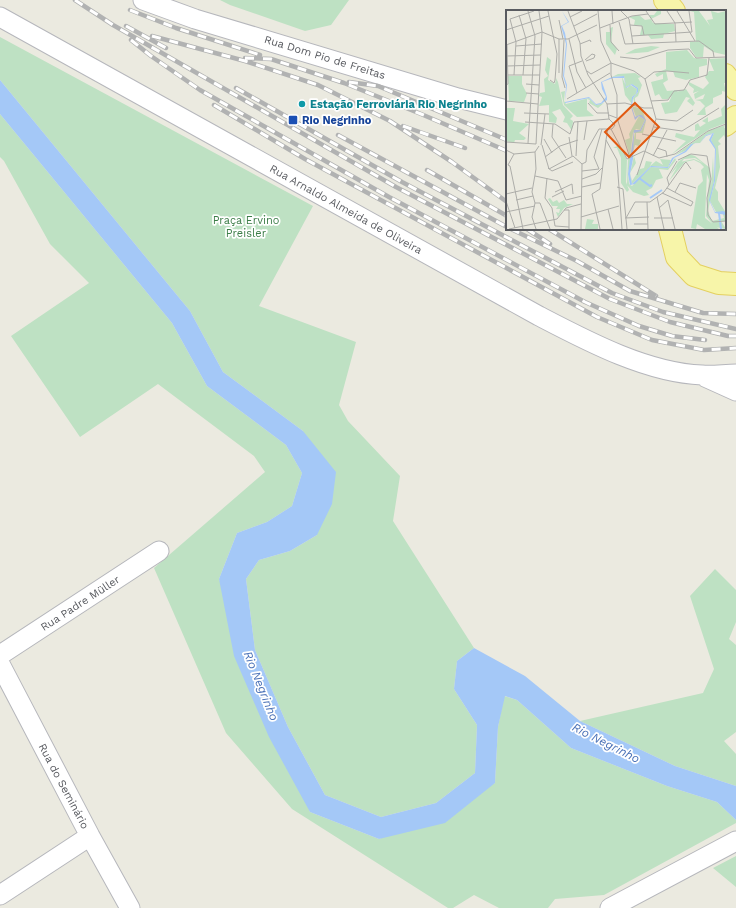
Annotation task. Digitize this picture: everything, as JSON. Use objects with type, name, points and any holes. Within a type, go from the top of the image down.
[{"type":"main road","points":[[665,0],[673,10]]},
{"type":"main road","points":[[726,76],[736,89]]},
{"type":"main road","points":[[726,124],[736,117]]},
{"type":"main road","points":[[670,230],[677,258],[694,275],[719,283],[736,284]]},
{"type":"street","name":"Rua Dom Pio de Freitas","points":[[144,0],[195,19],[450,95],[506,110]]},
{"type":"street","name":"Rua Arnaldo Almeida de Oliveira","points":[[0,17],[564,329],[602,348],[655,367],[702,375],[736,374]]},
{"type":"street","name":"Rua Arnaldo Almeida de Oliveira","points":[[702,375],[736,391]]},
{"type":"street","name":"Rua Padre Müller","points":[[0,655],[159,551]]},
{"type":"street","name":"Rua do Seminário","points":[[0,664],[90,836],[130,908]]},
{"type":"street","points":[[0,895],[90,836]]},
{"type":"street","points":[[610,908],[736,841]]},
{"type":"green space","points":[[220,0],[349,0],[331,25],[305,31],[230,5]]},
{"type":"green space","name":"Praça Ervino Preisler","points":[[0,37],[313,206],[259,306],[356,342],[339,405],[348,421],[400,476],[393,521],[474,648],[457,661],[454,689],[477,725],[475,773],[436,803],[381,817],[325,795],[288,727],[255,650],[246,579],[259,560],[290,551],[317,535],[303,431],[223,372],[190,311],[0,80]]},
{"type":"green space","points":[[0,114],[172,323],[207,386],[286,445],[302,473],[292,506],[267,522],[237,533],[219,579],[310,812],[379,839],[495,783],[498,727],[504,696],[517,700],[571,748],[667,786],[717,802],[736,820],[736,823],[604,895],[555,899],[548,908],[499,908],[474,895],[453,908],[448,908],[292,809],[226,733],[154,568],[265,472],[254,456],[158,384],[80,437],[11,336],[89,283],[50,244],[4,161],[0,157]]},
{"type":"green space","points":[[715,569],[736,590],[736,622],[729,639],[736,645],[736,732],[724,741],[736,754],[736,786],[675,766],[580,721],[703,693],[714,669],[690,596]]},
{"type":"green space","points":[[736,856],[736,887],[713,868]]},
{"type":"water","points":[[0,80],[190,311],[223,372],[303,431],[336,472],[332,504],[317,535],[290,551],[259,560],[246,579],[255,650],[288,727],[325,795],[381,817],[436,803],[475,773],[477,725],[454,689],[457,661],[474,648],[525,676],[580,721],[675,766],[736,786],[736,820],[717,802],[667,786],[571,748],[517,700],[505,696],[498,727],[495,783],[445,823],[379,839],[310,812],[269,737],[234,656],[219,579],[237,533],[267,522],[292,506],[302,473],[286,445],[207,386],[172,323],[0,114]]},
{"type":"railway","points":[[75,0],[113,25],[396,187],[610,299],[670,322],[728,336],[736,336]]},
{"type":"railway","points":[[130,10],[176,28],[260,55]]},
{"type":"railway","points":[[126,26],[166,48]]},
{"type":"railway","points":[[152,36],[245,61],[318,85],[390,121],[452,162],[506,201]]},
{"type":"railway","points":[[131,40],[151,56],[200,90],[389,197],[585,302],[639,326],[672,336],[705,340]]},
{"type":"railway","points":[[245,58],[271,59],[344,83],[506,151]]},
{"type":"railway","points":[[349,82],[378,86],[506,140]]},
{"type":"railway","points":[[236,88],[402,182],[612,293],[663,312],[736,329]]},
{"type":"railway","points":[[214,105],[305,159],[597,317],[652,340],[704,350],[736,348]]},
{"type":"railway","points":[[403,126],[465,148]]},
{"type":"railway","points":[[338,135],[506,226]]},
{"type":"railway","points":[[427,170],[506,215]]},
{"type":"railway","points":[[513,230],[577,261],[630,291],[703,313],[736,314]]},
{"type":"railway","points":[[529,230],[550,244]]},
{"type":"railway","points":[[551,230],[656,296]]},
{"type":"place","name":"Estação Ferroviária Rio Negrinho","points":[[302,104]]},
{"type":"place","name":"Rio Negrinho","points":[[293,120]]}]
